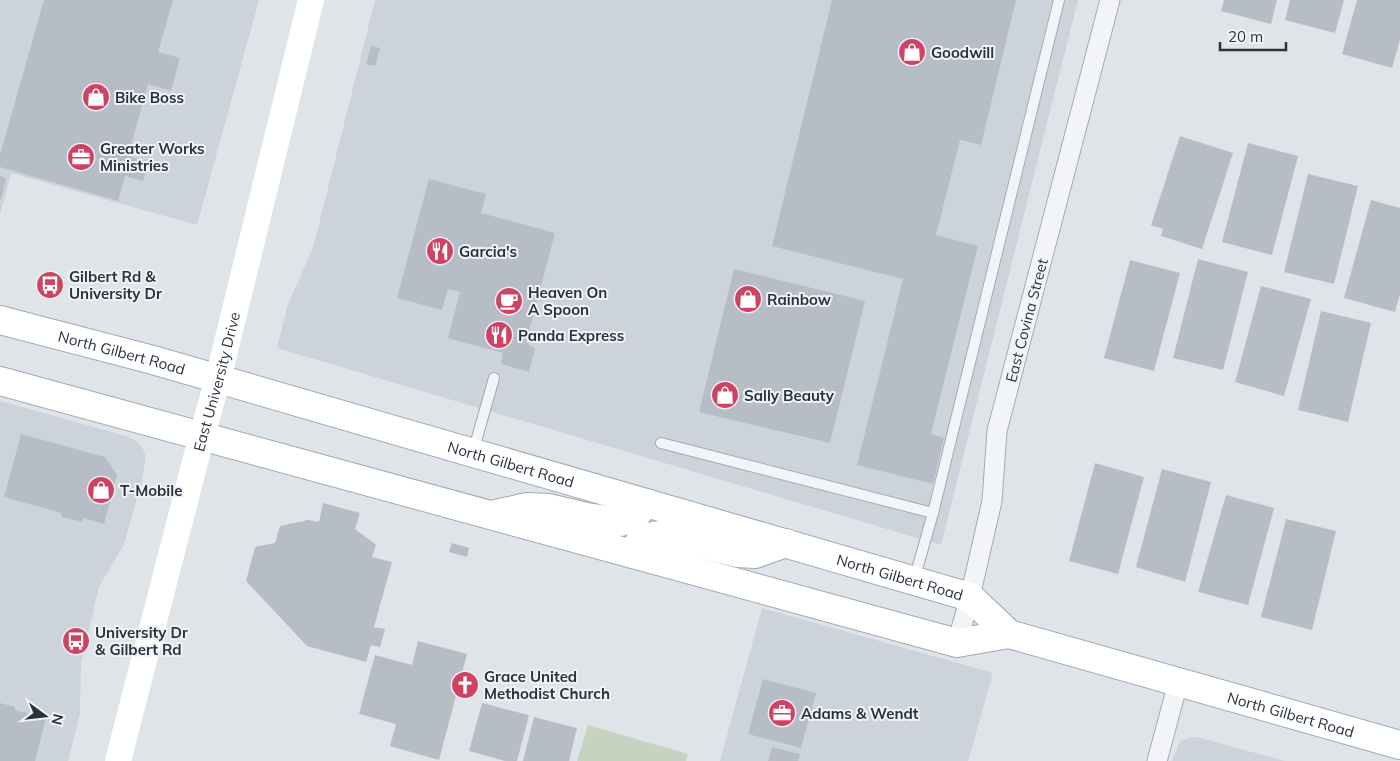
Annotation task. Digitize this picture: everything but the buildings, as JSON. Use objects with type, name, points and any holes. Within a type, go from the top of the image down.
[{"type":"main road","name":"East University Drive","points":[[118,761],[218,379],[311,0]]},
{"type":"main road","name":"North Gilbert Road","points":[[0,320],[153,360],[970,597],[1008,634]]},
{"type":"main road","name":"North Gilbert Road","points":[[0,381],[956,643],[1008,634],[1400,745]]},
{"type":"main road","points":[[490,515],[527,507],[549,508],[587,517],[621,522],[636,516],[646,503]]},
{"type":"main road","points":[[633,554],[641,540],[646,537],[662,535],[737,553],[755,554],[786,544]]},
{"type":"street","name":"East Covina Street","points":[[956,643],[970,597],[992,502],[997,431],[1110,0]]},
{"type":"street","points":[[1157,761],[1178,683]]},
{"type":"lane","points":[[914,580],[1059,0]]},
{"type":"lane","points":[[473,453],[494,378]]},
{"type":"lane","points":[[661,443],[932,513]]},
{"type":"shaded area","points":[[0,0],[259,0],[197,225],[11,173],[0,215]]},
{"type":"shaded area","points":[[375,0],[1078,0],[941,545],[277,348],[288,304],[313,248]]},
{"type":"shaded area","points":[[0,401],[126,436],[135,440],[142,447],[145,454],[142,481],[124,544],[99,587],[81,663],[80,713],[68,761],[0,761]]},
{"type":"shaded area","points":[[762,608],[993,673],[968,761],[720,761]]},
{"type":"shaded area","points":[[1197,737],[1285,761],[1172,761],[1180,741]]},
{"type":"green space","points":[[588,725],[688,754],[686,761],[577,761]]},
{"type":"place","name":"Goodwill","points":[[912,52]]},
{"type":"place","name":"Bike Boss","points":[[96,97]]},
{"type":"place","name":"Greater Works Ministries","points":[[81,157]]},
{"type":"place","name":"Garcia's","points":[[440,251]]},
{"type":"place","name":"Gilbert Rd & University Dr","points":[[50,285]]},
{"type":"place","name":"Rainbow","points":[[748,299]]},
{"type":"place","name":"Heaven On A Spoon","points":[[509,301]]},
{"type":"place","name":"Panda Express","points":[[499,335]]},
{"type":"place","name":"Sally Beauty","points":[[725,395]]},
{"type":"place","name":"T-Mobile","points":[[101,490]]},
{"type":"place","name":"University Dr & Gilbert Rd","points":[[76,641]]},
{"type":"place","name":"Grace United Methodist Church","points":[[465,685]]},
{"type":"place","name":"Adams & Wendt","points":[[782,713]]}]
